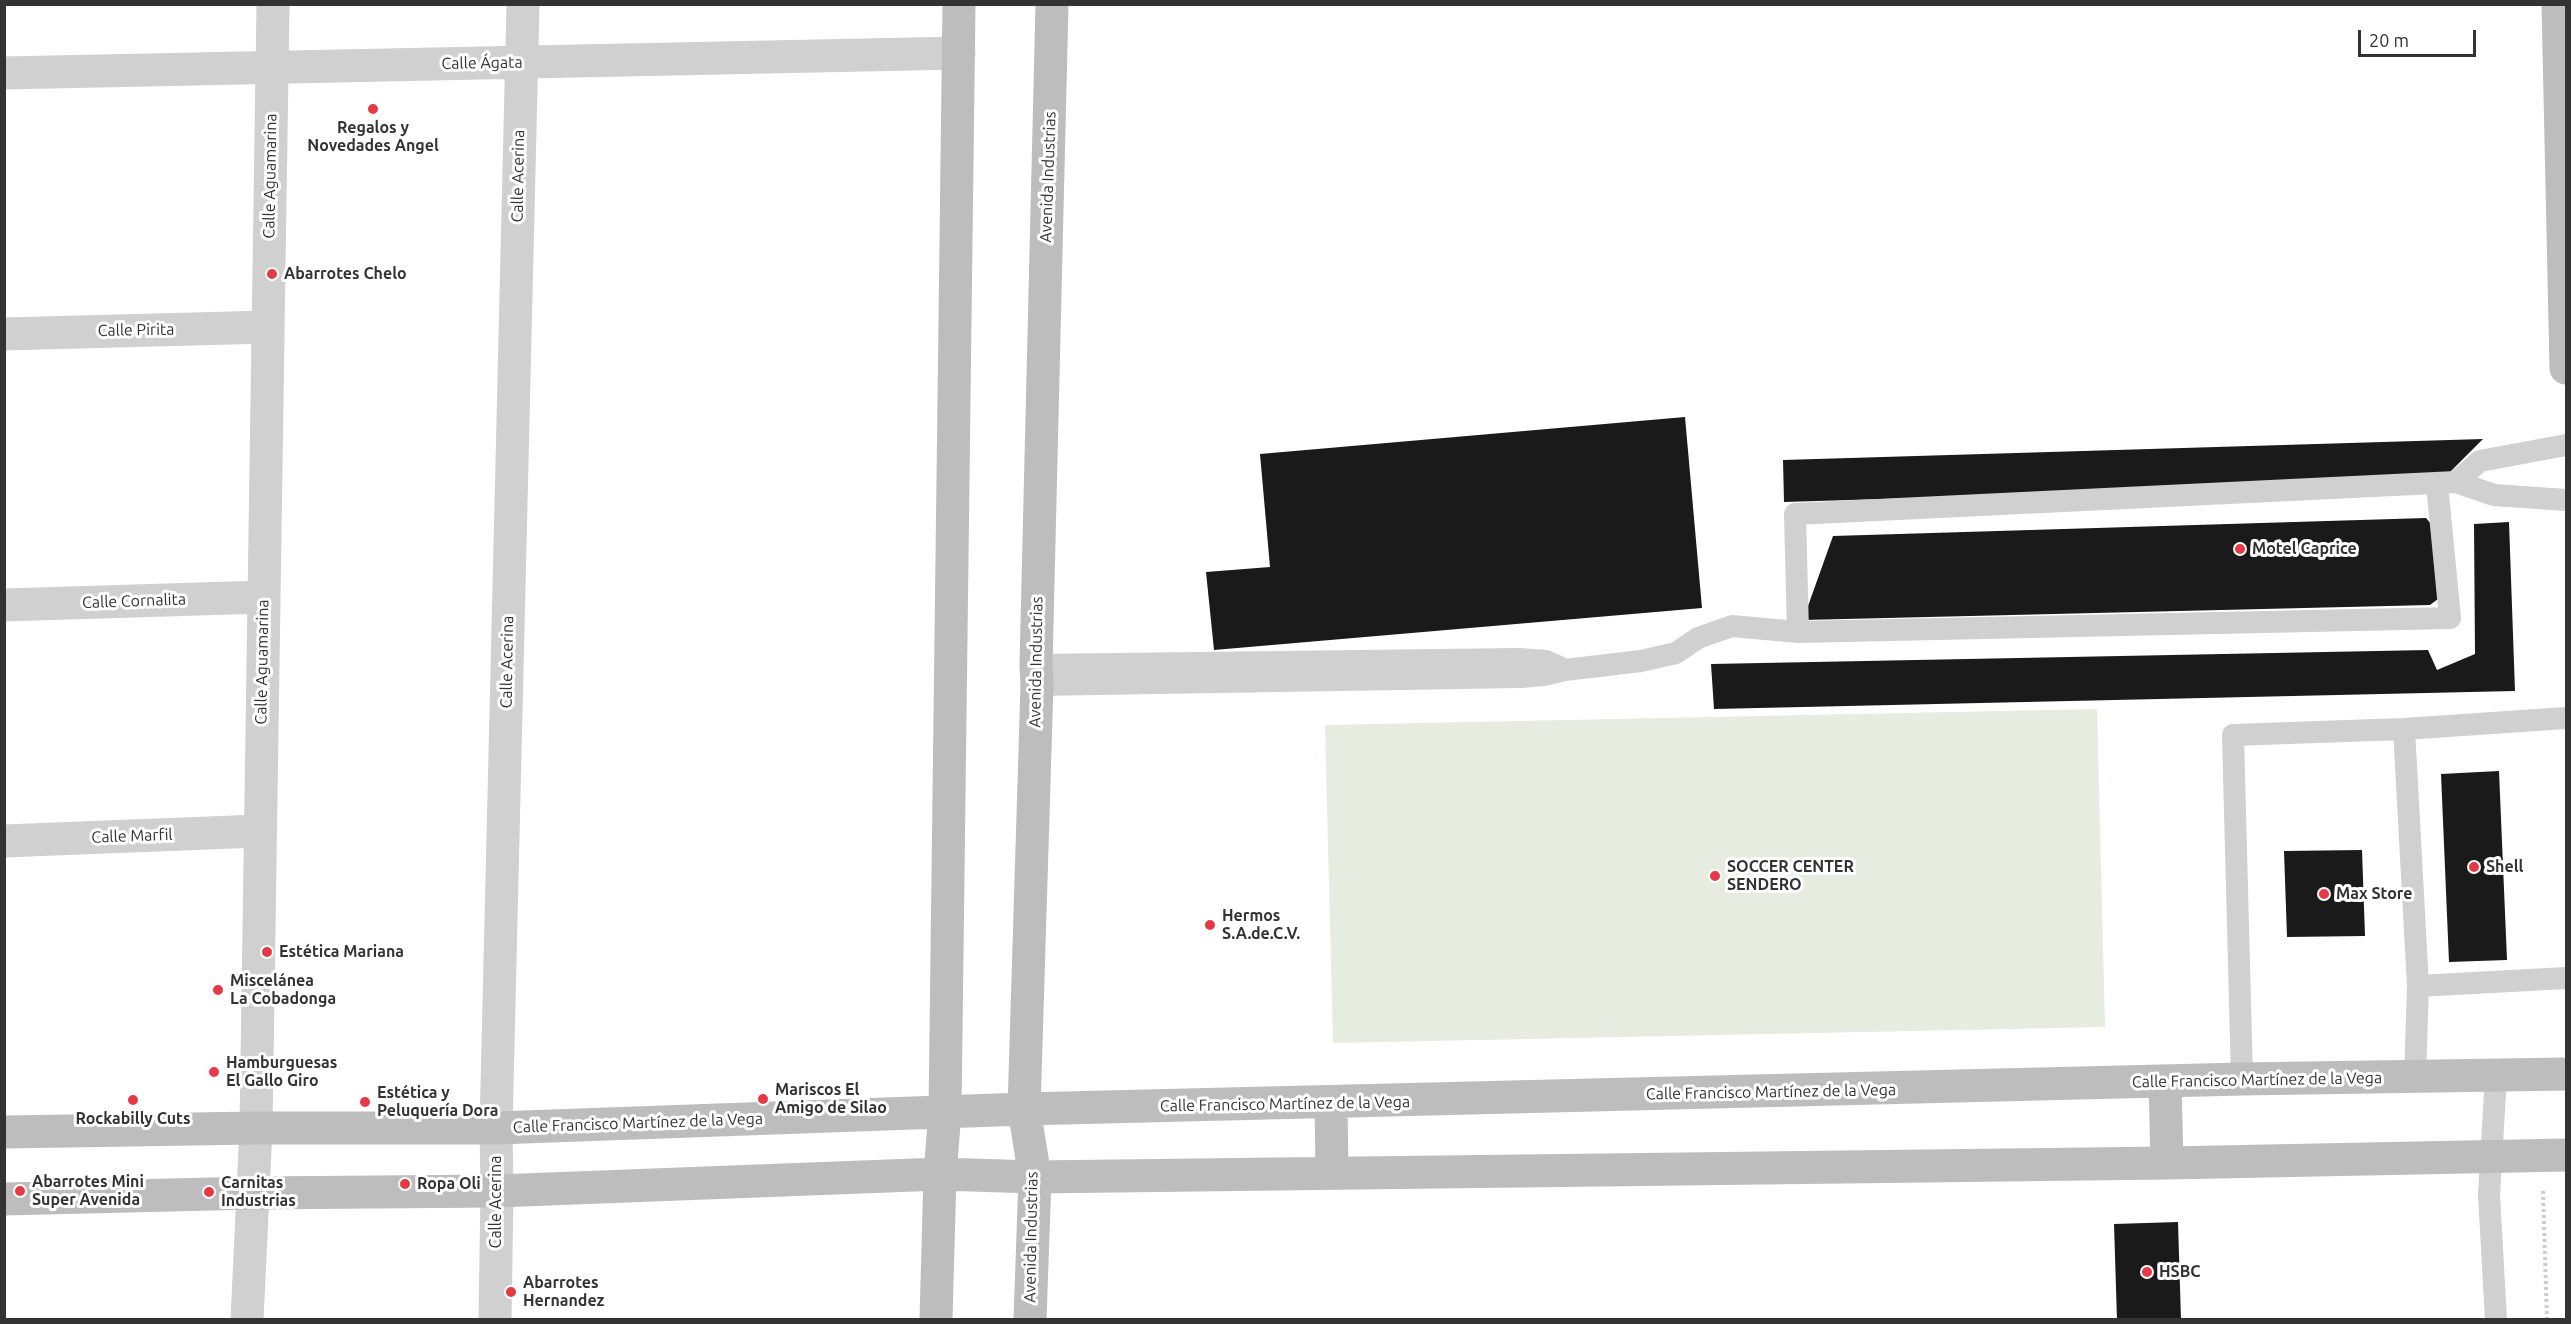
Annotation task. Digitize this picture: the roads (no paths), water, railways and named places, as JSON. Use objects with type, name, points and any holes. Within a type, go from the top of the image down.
[{"type":"main road","points":[[936,1320],[940,1174],[945,1112],[959,4]]},
{"type":"main road","name":"Avenida Industrias","points":[[1030,1320],[1035,1177],[1024,1109],[1052,4]]},
{"type":"main road","points":[[2558,4],[2566,368]]},
{"type":"main road","name":"Calle Francisco Martínez de la Vega","points":[[4,1132],[256,1128],[496,1128],[1024,1109],[2242,1079],[2566,1074]]},
{"type":"main road","points":[[2165,1082],[2167,1163]]},
{"type":"main road","points":[[1331,1103],[1332,1173]]},
{"type":"main road","points":[[4,1199],[254,1193],[497,1191],[940,1174],[1035,1177],[2167,1163],[2554,1155]]},
{"type":"street","name":"Calle Aguamarina","points":[[247,1320],[256,1128],[273,4]]},
{"type":"street","name":"Calle Acerina","points":[[495,1320],[496,1128],[523,4]]},
{"type":"street","name":"Calle Ágata","points":[[4,74],[959,53]]},
{"type":"street","name":"Calle Pirita","points":[[4,334],[268,327]]},
{"type":"street","name":"Calle Cornalita","points":[[4,604],[264,597]]},
{"type":"street","name":"Calle Marfil","points":[[4,841],[259,831]]},
{"type":"lane","points":[[2447,483],[2480,461],[2566,445]]},
{"type":"lane","points":[[1798,632],[1795,514],[2447,483],[2494,495],[2566,500]]},
{"type":"lane","points":[[1036,675],[1521,677],[1641,661],[1676,652],[1698,638],[1732,626],[1798,632],[2450,618],[2447,483]]},
{"type":"lane","points":[[2242,1079],[2233,735],[2404,729],[2566,718]]},
{"type":"lane","points":[[2404,729],[2418,986],[2415,1078]]},
{"type":"lane","points":[[2418,986],[2566,978]]},
{"type":"lane","points":[[2496,1076],[2489,1195],[2496,1320]]},
{"type":"place","name":"Regalos y Novedades Angel","points":[[373,109]]},
{"type":"place","name":"Abarrotes Chelo","points":[[272,274]]},
{"type":"place","name":"Motel Caprice","points":[[2240,549]]},
{"type":"place","name":"Shell","points":[[2474,867]]},
{"type":"place","name":"SOCCER CENTER SENDERO","points":[[1715,876]]},
{"type":"place","name":"Max Store","points":[[2324,894]]},
{"type":"place","name":"Hermos S.A.de.C.V.","points":[[1210,925]]},
{"type":"place","name":"Estética Mariana","points":[[267,952]]},
{"type":"place","name":"Miscelánea La Cobadonga","points":[[218,990]]},
{"type":"place","name":"Hamburguesas El Gallo Giro","points":[[214,1072]]},
{"type":"place","name":"Mariscos El Amigo de Silao","points":[[763,1099]]},
{"type":"place","name":"Rockabilly Cuts","points":[[133,1100]]},
{"type":"place","name":"Estética y Peluquería Dora","points":[[365,1102]]},
{"type":"place","name":"Ropa Oli","points":[[405,1184]]},
{"type":"place","name":"Abarrotes Mini Super Avenida","points":[[20,1191]]},
{"type":"place","name":"Carnitas Industrias","points":[[209,1192]]},
{"type":"place","name":"HSBC","points":[[2147,1272]]},
{"type":"place","name":"Abarrotes Hernandez","points":[[511,1292]]}]
